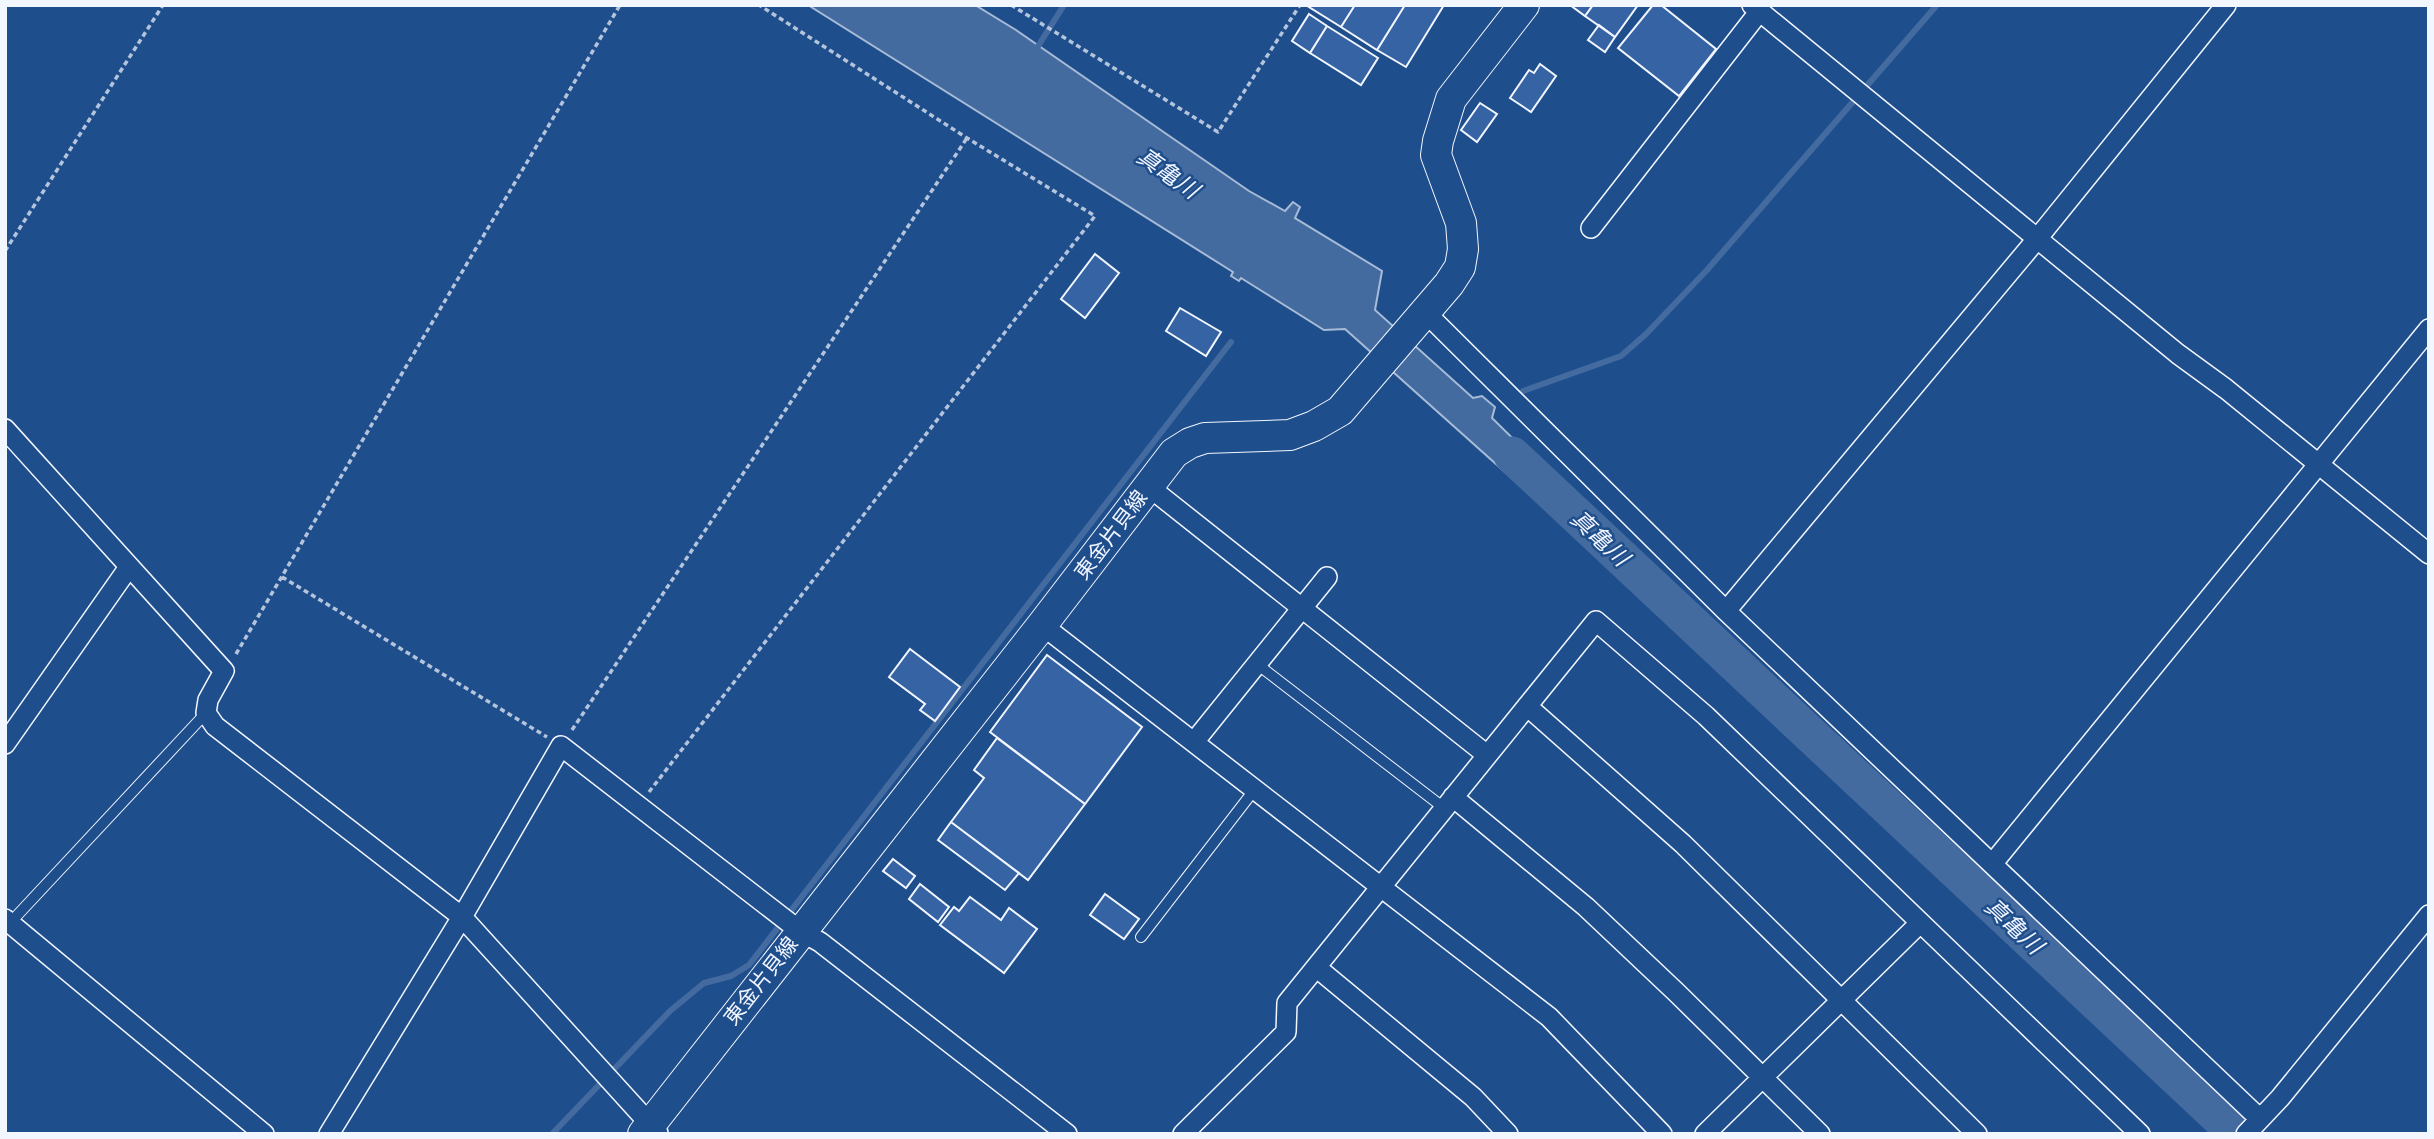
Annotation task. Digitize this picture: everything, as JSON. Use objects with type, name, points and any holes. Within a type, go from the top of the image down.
[{"type":"main road","name":"東金片貝線","points":[[651,1131],[790,923],[1042,625],[1174,453],[1205,438],[1290,435],[1314,426],[1340,411],[1449,284],[1460,267],[1463,249],[1461,223],[1436,155],[1444,121],[1451,99],[1524,5]]},
{"type":"street","points":[[1726,611],[2037,239],[2226,5]]},
{"type":"street","points":[[1591,228],[1758,7],[2178,354],[2226,389],[2429,554]]},
{"type":"street","points":[[1425,312],[1726,611],[1993,863],[2252,1128],[2429,915]]},
{"type":"street","points":[[1993,863],[2429,329]]},
{"type":"street","points":[[5,429],[224,671],[208,700],[206,713],[215,726],[462,917],[607,1075],[651,1131]]},
{"type":"street","points":[[1148,486],[1487,755]]},
{"type":"street","points":[[5,744],[129,567]]},
{"type":"street","points":[[1194,742],[1326,577]]},
{"type":"street","points":[[1183,1134],[1286,1032],[1287,1003],[1596,621],[1706,716],[2140,1134]]},
{"type":"street","points":[[1042,625],[1549,1017],[1662,1134]]},
{"type":"street","points":[[1527,706],[1683,844],[1977,1134]]},
{"type":"street","points":[[329,1134],[462,917],[561,746],[1067,1134]]},
{"type":"street","points":[[1449,803],[1586,906],[1820,1134]]},
{"type":"street","points":[[8,921],[264,1134]]},
{"type":"street","points":[[1705,1134],[1920,923]]},
{"type":"street","points":[[1317,967],[1473,1097],[1508,1134]]},
{"type":"lane","points":[[1257,664],[1449,803]]},
{"type":"lane","points":[[8,921],[206,713]]},
{"type":"lane","points":[[1141,937],[1255,789]]},
{"type":"path","points":[[5,251],[163,5]]},
{"type":"path","points":[[224,671],[237,654],[620,5]]},
{"type":"path","points":[[639,804],[1095,216],[759,5]]},
{"type":"path","points":[[1011,5],[1218,132],[1300,5]]},
{"type":"path","points":[[282,577],[561,746],[967,138]]},
{"type":"water","points":[[808,5],[975,5],[1016,30],[1249,191],[1285,211],[1293,202],[1300,207],[1295,218],[1382,271],[1375,310],[1473,398],[1482,396],[1495,407],[1492,418],[1555,480],[1535,499],[1345,329],[1324,330],[1241,278],[1239,281],[1231,276],[1233,272]]},
{"type":"building","points":[[1355,5],[1341,27],[1309,7]]},
{"type":"building","points":[[1355,5],[1405,5],[1377,50],[1341,27]]},
{"type":"building","points":[[1405,5],[1444,5],[1406,67],[1377,50]]},
{"type":"building","points":[[1570,5],[1593,5],[1585,16]]},
{"type":"building","points":[[1593,5],[1638,5],[1615,37],[1585,16]]},
{"type":"building","points":[[1653,5],[1661,5],[1716,49],[1679,96],[1618,48]]},
{"type":"building","points":[[1309,14],[1327,26],[1310,53],[1292,41]]},
{"type":"building","points":[[1599,25],[1615,37],[1605,52],[1588,40]]},
{"type":"building","points":[[1327,26],[1378,58],[1361,85],[1310,53]]},
{"type":"building","points":[[1540,64],[1556,76],[1531,112],[1510,98],[1529,70],[1534,73]]},
{"type":"building","points":[[1480,103],[1497,114],[1477,142],[1461,130]]},
{"type":"building","points":[[1095,254],[1119,273],[1085,318],[1061,299]]},
{"type":"building","points":[[1180,308],[1221,332],[1206,356],[1166,331]]},
{"type":"building","points":[[910,649],[960,687],[935,721],[920,710],[925,704],[889,677]]},
{"type":"building","points":[[1047,655],[1142,727],[1085,804],[990,732]]},
{"type":"building","points":[[997,738],[1085,804],[1028,880],[951,822],[984,778],[974,770]]},
{"type":"building","points":[[951,822],[1019,873],[1005,890],[938,840]]},
{"type":"building","points":[[893,859],[915,876],[906,888],[883,871]]},
{"type":"building","points":[[920,884],[949,907],[938,922],[909,899]]},
{"type":"building","points":[[1105,894],[1139,919],[1124,939],[1090,915]]},
{"type":"building","points":[[970,897],[1001,920],[1009,908],[1037,929],[1004,973],[940,925],[954,907],[959,911]]},
{"type":"waterway","points":[[1035,51],[1064,5]]},
{"type":"waterway","points":[[1523,391],[1621,356],[1646,334],[1707,270],[1937,5]]},
{"type":"waterway","points":[[552,1134],[670,1011],[704,983],[731,976],[749,965],[1231,342]]},
{"type":"waterway","name":"真亀川","points":[[1512,455],[2237,1134]]}]
